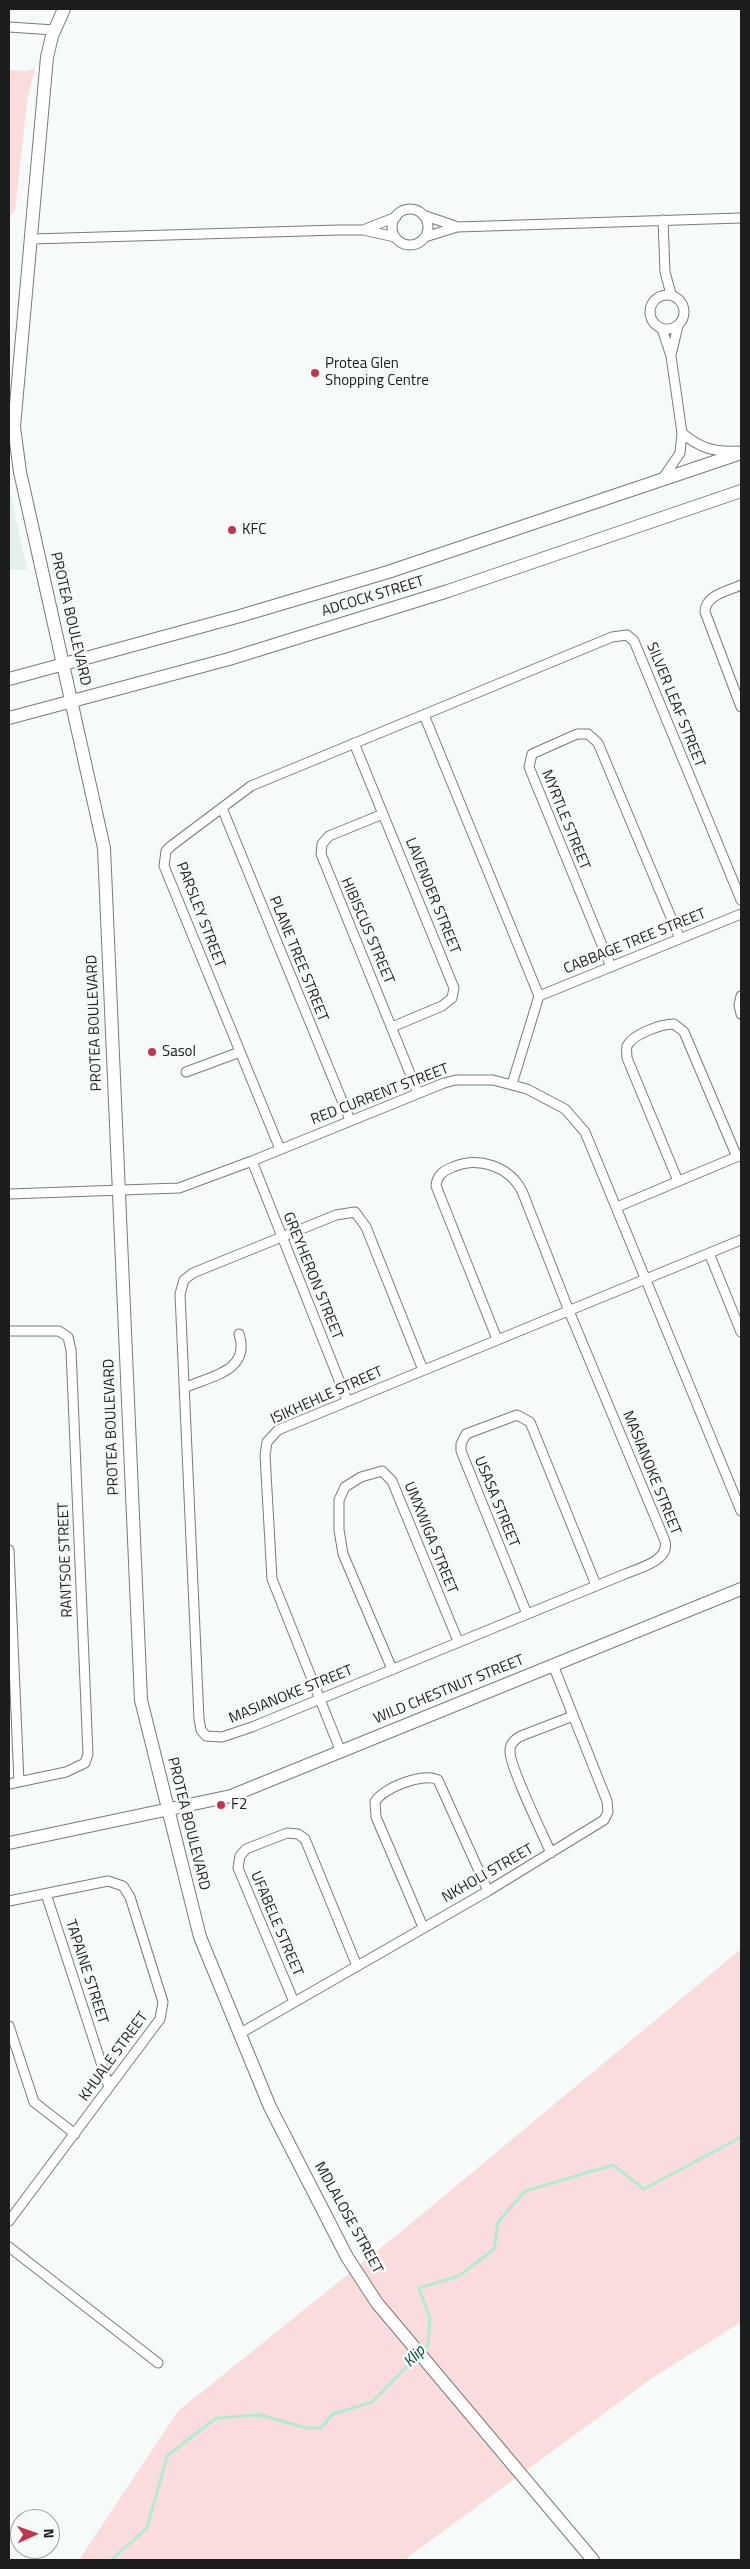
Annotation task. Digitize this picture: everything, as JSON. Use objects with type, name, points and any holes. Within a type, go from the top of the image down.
[{"type":"street","name":"PROTEA BOULEVARD","points":[[64,9],[54,30],[47,57],[32,239],[12,441],[65,665],[104,848],[139,1686],[166,1810],[197,1929],[240,2034]]},
{"type":"street","points":[[9,27],[54,30]]},
{"type":"street","points":[[363,230],[396,217],[407,209],[457,227]]},
{"type":"street","points":[[396,217],[392,226],[395,237],[399,241],[410,245],[421,241],[424,237],[427,226],[423,215]]},
{"type":"street","points":[[424,237],[457,227],[741,218]]},
{"type":"street","points":[[664,220],[665,272],[671,294]]},
{"type":"street","points":[[32,239],[363,230],[395,237]]},
{"type":"street","points":[[660,482],[680,453],[682,433],[671,356],[662,329],[653,322],[650,311],[653,302],[659,296],[665,272]]},
{"type":"street","points":[[659,296],[671,294],[681,300],[685,311],[682,322],[678,326],[673,329],[662,329]]},
{"type":"street","points":[[671,356],[678,326]]},
{"type":"street","points":[[682,433],[700,446],[712,451],[741,452]]},
{"type":"street","name":"ADCOCK STREET","points":[[9,679],[65,665],[379,575],[660,482],[741,452]]},
{"type":"street","name":"ADCOCK STREET","points":[[9,718],[229,659],[448,591],[741,491]]},
{"type":"street","points":[[741,585],[710,599],[705,612],[741,707]]},
{"type":"street","name":"SILVER LEAF STREET","points":[[427,713],[612,637],[621,635],[631,637],[741,900]]},
{"type":"street","points":[[427,713],[539,996],[512,1084]]},
{"type":"street","name":"PARSLEY STREET","points":[[280,1149],[164,866],[166,851],[170,846],[251,786],[427,713]]},
{"type":"street","name":"MYRTLE STREET","points":[[611,967],[529,767],[532,754],[577,734],[588,734],[598,743],[680,939]]},
{"type":"street","name":"LAVENDER STREET","points":[[354,743],[454,988],[449,1002],[392,1027]]},
{"type":"street","name":"PLANE TREE STREET","points":[[222,808],[350,1120]]},
{"type":"street","name":"HIBISCUS STREET","points":[[383,814],[329,836],[320,849],[322,861],[418,1093]]},
{"type":"street","name":"CABBAGE TREE STREET","points":[[539,996],[741,914]]},
{"type":"street","points":[[741,996],[739,1005],[741,1014]]},
{"type":"street","points":[[617,1207],[739,1156],[684,1032],[674,1024],[664,1025],[633,1040],[626,1051],[627,1058],[678,1181]]},
{"type":"street","points":[[186,1072],[240,1052]]},
{"type":"street","name":"RED CURRENT STREET","points":[[9,1194],[179,1188],[252,1161],[418,1093],[456,1080],[480,1079],[512,1084],[543,1096],[565,1109],[577,1120],[596,1156],[741,1511]]},
{"type":"street","name":"GREYHERON STREET","points":[[252,1161],[281,1238],[348,1400]]},
{"type":"street","points":[[497,1339],[437,1192],[439,1175],[463,1163],[483,1162],[507,1173],[517,1181],[569,1311]]},
{"type":"street","points":[[281,1238],[336,1214],[349,1211],[359,1214],[366,1227],[423,1370]]},
{"type":"street","name":"MASIANOKE STREET","points":[[281,1238],[194,1273],[184,1280],[180,1294],[198,1709],[202,1730],[209,1737],[228,1736],[527,1614],[654,1561],[663,1555],[666,1546],[569,1311]]},
{"type":"street","name":"ISIKHEHLE STREET","points":[[341,1752],[272,1579],[266,1448],[270,1437],[278,1430],[348,1400],[741,1240]]},
{"type":"street","points":[[709,1253],[741,1332]]},
{"type":"street","name":"RANTSOE STREET","points":[[9,1331],[59,1331],[68,1337],[71,1350],[88,1754],[85,1763],[74,1769],[9,1784]]},
{"type":"street","points":[[184,1388],[229,1369],[238,1362],[242,1350],[239,1334]]},
{"type":"street","name":"USASA STREET","points":[[527,1614],[461,1451],[461,1444],[466,1434],[517,1415],[530,1422],[596,1585]]},
{"type":"street","name":"UMXWIGA STREET","points":[[392,1669],[342,1549],[339,1500],[345,1487],[361,1477],[382,1472],[392,1481],[458,1642]]},
{"type":"street","points":[[9,1550],[19,1782]]},
{"type":"street","name":"WILD CHESTNUT STREET","points":[[9,1843],[231,1796],[741,1589]]},
{"type":"street","name":"NKHOLI STREET","points":[[240,2034],[600,1824],[608,1812],[602,1788],[553,1665]]},
{"type":"street","points":[[551,1854],[513,1765],[510,1748],[514,1741],[521,1736],[573,1716]]},
{"type":"street","points":[[422,1927],[376,1816],[375,1802],[386,1791],[420,1777],[433,1777],[438,1780],[488,1891]]},
{"type":"street","name":"UFABELE STREET","points":[[294,2002],[238,1868],[240,1856],[246,1850],[287,1833],[298,1834],[305,1839],[357,1966]]},
{"type":"street","name":"KHUALE STREET","points":[[9,1901],[114,1882],[127,1891],[160,1990],[163,2009],[160,2019],[9,2221]]},
{"type":"street","name":"TAPAINE STREET","points":[[46,1894],[109,2087]]},
{"type":"street","points":[[9,2026],[34,2102],[75,2134]]},
{"type":"street","name":"MDLALOSE STREET","points":[[240,2034],[270,2107],[347,2257],[377,2303],[593,2560]]},
{"type":"street","points":[[9,2247],[158,2363]]},
{"type":"shaded area","points":[[35,67],[27,101],[15,210],[9,218],[9,70],[28,71]]},
{"type":"shaded area","points":[[9,486],[27,570],[9,569]]},
{"type":"shaded area","points":[[741,1949],[741,2322],[652,2378],[404,2560],[79,2560],[178,2411],[403,2230]]},
{"type":"waterway","name":"Klip","points":[[423,2351],[428,2345],[430,2318],[419,2288],[459,2276],[494,2249],[498,2222],[525,2191],[613,2165],[644,2189],[741,2137]]},
{"type":"waterway","name":"Klip","points":[[111,2560],[147,2528],[167,2456],[216,2418],[261,2415],[306,2428],[321,2428],[333,2414],[372,2402],[418,2355]]},
{"type":"place","name":"Protea Glen Shopping Centre","points":[[315,373]]},
{"type":"place","name":"KFC","points":[[232,530]]},
{"type":"place","name":"Sasol","points":[[152,1052]]},
{"type":"place","name":"F2","points":[[221,1805]]}]
